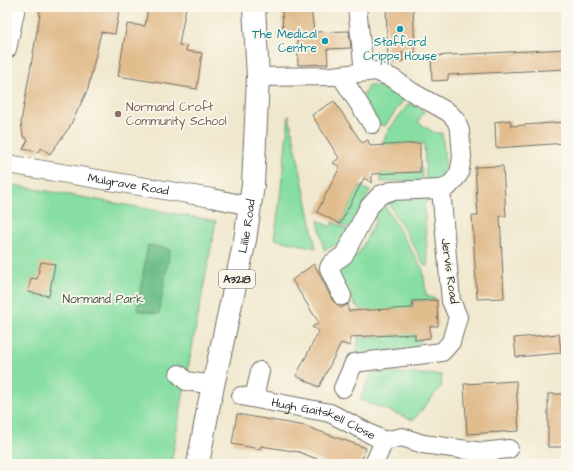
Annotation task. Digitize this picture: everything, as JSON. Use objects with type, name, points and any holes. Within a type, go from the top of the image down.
[{"type":"main road","name":"Lillie Road","points":[[198,464],[245,240],[254,185],[258,77],[254,7]]},
{"type":"street","points":[[7,49],[16,7]]},
{"type":"street","points":[[357,7],[364,72]]},
{"type":"street","points":[[258,77],[340,76],[364,72],[376,72],[394,79],[412,92],[448,112],[456,120],[460,131],[462,157],[459,174],[449,186],[441,189],[391,191],[380,195],[373,202],[344,255],[331,264],[329,268],[342,296]]},
{"type":"street","points":[[340,76],[372,124]]},
{"type":"street","name":"Mulgrave Road","points":[[7,164],[212,198],[250,206]]},
{"type":"street","name":"Jervis Road","points":[[343,388],[354,363],[442,352],[451,342],[458,317],[451,301],[441,189]]},
{"type":"street","name":"Hugh Gaitskell Close","points":[[260,371],[248,397],[330,413],[384,441],[402,437],[423,444],[482,452],[510,449]]},
{"type":"street","points":[[179,374],[186,381],[214,385]]},
{"type":"street","points":[[374,464],[384,441]]},
{"type":"green space","points":[[368,86],[381,86],[404,99],[385,126],[377,124],[361,101]]},
{"type":"green space","points":[[409,103],[424,111],[418,122],[435,133],[442,133],[446,172],[440,178],[426,180],[424,143],[381,146],[388,131]]},
{"type":"green space","points":[[289,115],[316,248],[274,239]]},
{"type":"green space","points":[[420,169],[422,169],[422,180],[381,182],[380,173],[420,172]]},
{"type":"green space","name":"Normand Park","points":[[7,184],[216,221],[171,464],[7,464]]},
{"type":"green space","points":[[360,186],[370,191],[350,228],[340,224]]},
{"type":"green space","points":[[419,194],[429,200],[424,204],[428,266],[425,266],[386,198]]},
{"type":"green space","points":[[382,201],[423,270],[426,295],[437,300],[412,301],[415,339],[422,339],[416,348],[356,357],[359,337],[401,335],[356,306],[336,271],[349,257],[358,255],[376,220],[372,213]]},
{"type":"green space","points":[[318,220],[330,227],[333,222],[348,230],[342,242],[324,250]]},
{"type":"green space","points":[[148,245],[170,249],[159,314],[137,310]]},
{"type":"green space","points":[[372,372],[442,375],[441,387],[413,420],[360,400]]},
{"type":"building","points":[[38,7],[120,7],[115,34],[101,32],[88,89],[69,128],[50,154],[41,148],[38,152],[23,149],[28,140],[23,136],[21,122],[40,14]]},
{"type":"building","points":[[148,7],[186,7],[179,45],[187,46],[186,51],[202,53],[197,89],[118,76],[127,24],[145,26]]},
{"type":"building","points":[[282,7],[311,7],[314,32],[349,31],[351,48],[327,49],[328,64],[298,65],[297,33],[283,34]]},
{"type":"building","name":"Stafford Cripps House","points":[[386,7],[413,7],[415,52],[402,52],[403,61],[388,62]]},
{"type":"building","points":[[566,49],[566,69],[448,75],[448,80],[432,81],[431,56]]},
{"type":"building","points":[[334,101],[362,143],[368,140],[370,146],[420,143],[420,172],[372,174],[372,183],[364,178],[340,224],[317,212],[340,167],[333,163],[339,158],[312,115]]},
{"type":"building","points":[[510,120],[511,126],[566,122],[566,143],[496,148],[495,122]]},
{"type":"building","points":[[503,166],[506,216],[500,216],[504,298],[477,299],[472,216],[478,216],[475,167]]},
{"type":"building","points":[[41,262],[55,264],[49,296],[28,292],[31,278],[37,279]]},
{"type":"building","points":[[314,264],[333,301],[341,308],[348,304],[348,311],[413,308],[412,301],[437,300],[438,326],[430,326],[430,338],[415,340],[415,334],[350,337],[350,346],[341,343],[319,387],[296,376],[319,331],[312,327],[319,323],[292,280]]},
{"type":"building","points":[[559,334],[561,353],[516,357],[514,338]]},
{"type":"building","points":[[516,381],[519,431],[467,434],[464,384]]},
{"type":"building","points":[[548,394],[566,394],[566,447],[548,447]]},
{"type":"building","points":[[237,414],[305,426],[366,448],[360,464],[330,464],[299,452],[261,446],[260,449],[232,444]]},
{"type":"place","name":"Stafford Cripps House","points":[[400,29]]},
{"type":"place","name":"The Medical Centre","points":[[325,41]]},
{"type":"place","name":"Normand Croft Community School","points":[[118,114]]}]
